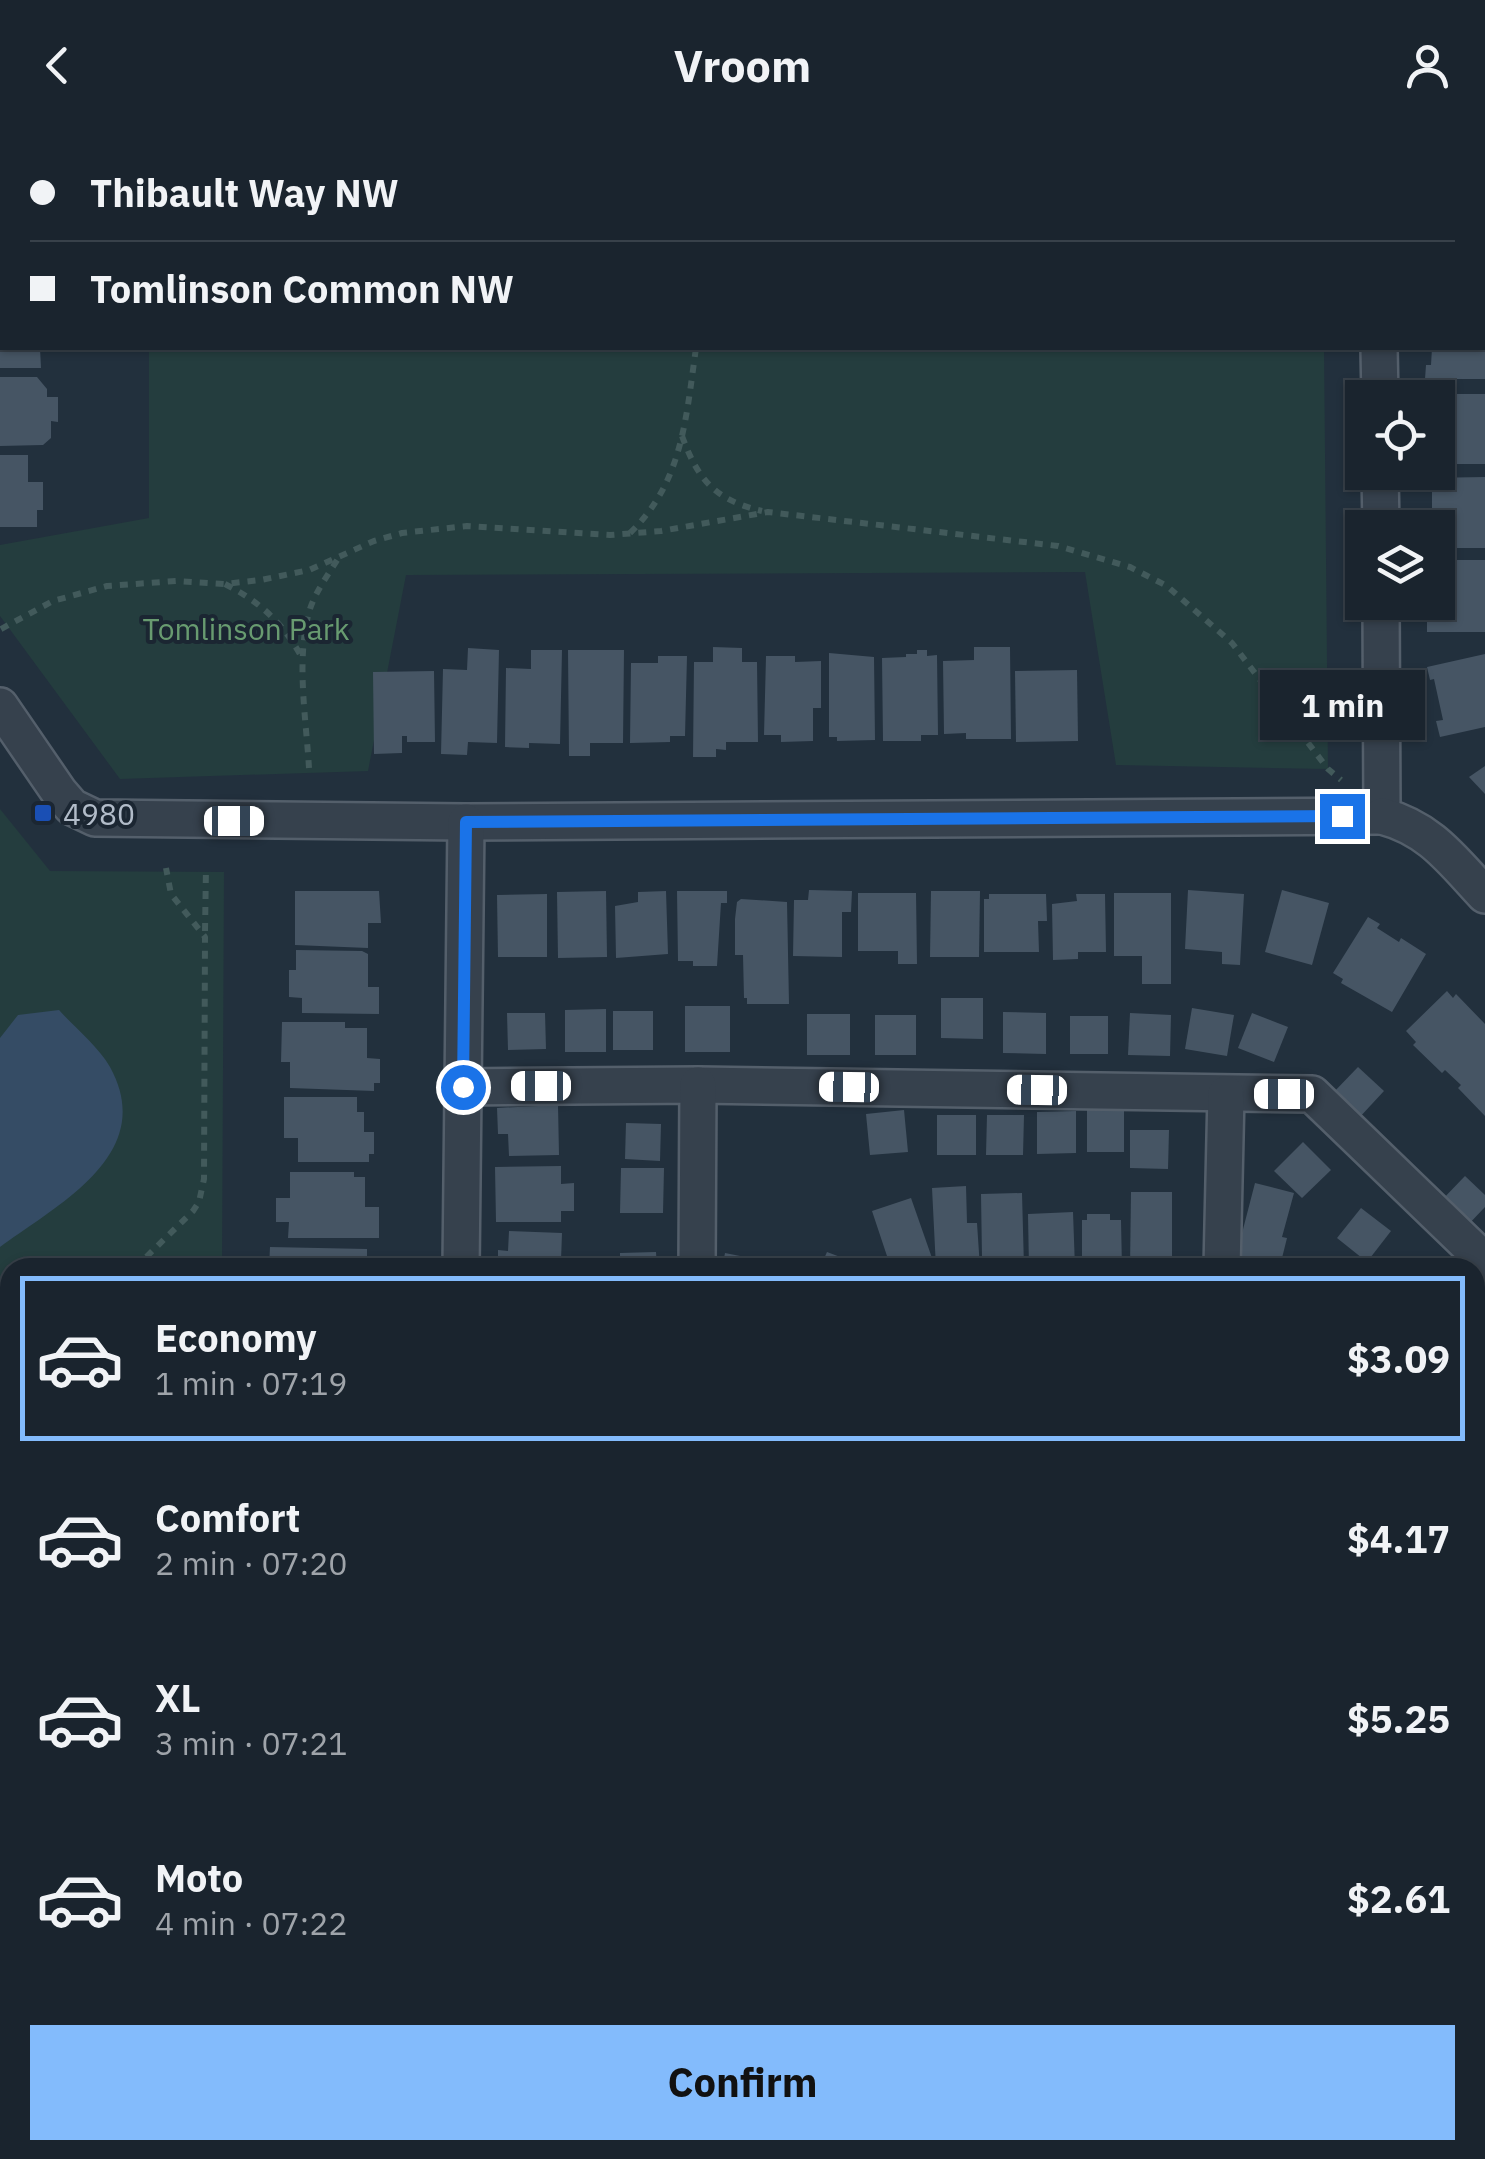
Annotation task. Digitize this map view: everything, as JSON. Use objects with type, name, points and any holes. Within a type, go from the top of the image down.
[{"type":"street","points":[[1380,350],[1380,380]]},
{"type":"street","points":[[1381,620],[1382,816]]},
{"type":"street","points":[[0,706],[59,792],[72,807],[95,818],[466,822],[1382,816],[1408,823],[1428,835],[1485,895]]},
{"type":"street","points":[[461,1258],[466,822]]},
{"type":"street","points":[[463,1087],[698,1085],[1312,1094],[1482,1258]]},
{"type":"street","points":[[697,1258],[698,1085]]},
{"type":"street","points":[[1222,1258],[1226,1094]]},
{"type":"path","points":[[630,534],[657,504],[682,436],[696,350]]},
{"type":"path","points":[[682,436],[693,466],[719,494],[740,506],[1058,546],[1130,566],[1167,586],[1232,643],[1328,769],[1382,816]]},
{"type":"path","points":[[1,629],[53,600],[106,586],[224,584],[310,570],[374,541],[430,529],[481,527],[585,536],[630,534],[768,512]]},
{"type":"path","points":[[309,768],[303,659],[310,610],[340,556]]},
{"type":"path","points":[[224,584],[270,613],[287,630],[303,659]]},
{"type":"path","points":[[166,868],[171,894],[205,938]]},
{"type":"path","points":[[145,1258],[193,1211],[203,1190],[206,868]]},
{"type":"green space","name":"Tomlinson Park","points":[[149,350],[1324,350],[1328,769],[1116,765],[1085,572],[406,575],[368,771],[120,779],[0,616],[0,545],[149,518]]},
{"type":"green space","points":[[0,809],[50,871],[224,872],[222,1258],[0,1258]]},
{"type":"water","points":[[59,1010],[110,1067],[121,1098],[121,1126],[112,1151],[95,1174],[0,1247],[0,1038],[18,1015]]},
{"type":"building","points":[[0,350],[40,350],[41,368],[0,368]]},
{"type":"building","points":[[1432,350],[1485,350],[1485,379],[1425,379],[1426,365],[1431,365]]},
{"type":"building","points":[[0,377],[37,377],[47,389],[47,397],[58,397],[58,422],[51,421],[51,438],[43,445],[0,446]]},
{"type":"building","points":[[1455,394],[1485,394],[1485,464],[1455,464]]},
{"type":"building","points":[[0,455],[28,455],[28,482],[43,482],[43,510],[37,510],[37,527],[0,527]]},
{"type":"building","points":[[1485,477],[1485,548],[1455,548],[1455,510],[1432,510],[1432,491],[1425,490],[1455,490],[1455,478]]},
{"type":"building","points":[[1455,560],[1485,560],[1485,632],[1427,632],[1427,620],[1455,620]]},
{"type":"building","points":[[713,647],[742,648],[742,662],[757,662],[758,742],[726,742],[726,750],[716,749],[716,757],[693,757],[694,662],[713,662]]},
{"type":"building","points":[[974,647],[1010,647],[1011,739],[966,739],[966,733],[944,734],[943,661],[974,660]]},
{"type":"building","points":[[468,648],[499,650],[497,743],[468,742],[467,755],[441,754],[443,669],[467,670]]},
{"type":"building","points":[[531,650],[562,650],[560,744],[505,747],[506,668],[531,669]]},
{"type":"building","points":[[568,650],[624,650],[623,743],[590,743],[590,756],[569,756]]},
{"type":"building","points":[[917,650],[927,650],[927,656],[937,655],[938,735],[921,735],[921,741],[883,741],[882,658],[906,657],[917,654]]},
{"type":"building","points":[[829,653],[874,657],[875,740],[837,741],[837,737],[829,737]]},
{"type":"building","points":[[1485,654],[1485,727],[1440,737],[1436,721],[1443,720],[1434,679],[1430,680],[1427,667]]},
{"type":"building","points":[[658,656],[687,656],[685,736],[670,736],[670,742],[630,743],[631,663],[658,663]]},
{"type":"building","points":[[766,656],[795,656],[795,662],[821,661],[821,708],[813,708],[813,741],[781,742],[781,735],[764,735]]},
{"type":"building","points":[[1077,670],[1078,741],[1016,742],[1015,671]]},
{"type":"building","points":[[434,671],[435,742],[407,742],[407,736],[402,736],[402,753],[374,754],[373,672]]},
{"type":"building","points":[[1485,766],[1485,794],[1469,777]]},
{"type":"building","points":[[809,890],[852,891],[851,912],[842,912],[842,957],[793,956],[794,900],[808,900]]},
{"type":"building","points":[[1188,890],[1244,894],[1240,965],[1222,964],[1222,952],[1185,949]]},
{"type":"building","points":[[1282,890],[1329,903],[1312,965],[1265,952]]},
{"type":"building","points":[[295,891],[379,891],[381,923],[368,923],[368,948],[295,945]]},
{"type":"building","points":[[606,891],[607,957],[558,958],[557,892]]},
{"type":"building","points":[[666,891],[668,954],[616,958],[615,906],[638,902],[638,892]]},
{"type":"building","points":[[677,891],[727,891],[727,903],[721,903],[717,966],[693,966],[693,961],[678,961]]},
{"type":"building","points":[[931,891],[980,891],[979,957],[930,957]]},
{"type":"building","points":[[858,893],[916,893],[917,964],[898,964],[898,951],[858,951]]},
{"type":"building","points":[[1114,893],[1171,893],[1171,984],[1142,984],[1142,956],[1114,956]]},
{"type":"building","points":[[547,894],[547,957],[498,957],[497,895]]},
{"type":"building","points":[[989,894],[1046,894],[1047,921],[1038,921],[1039,952],[984,952],[984,899],[989,899]]},
{"type":"building","points":[[1076,894],[1105,894],[1106,952],[1078,952],[1078,959],[1053,960],[1052,904],[1077,901]]},
{"type":"building","points":[[741,899],[787,902],[789,1004],[747,1004],[744,998],[743,955],[735,955],[735,919]]},
{"type":"building","points":[[1368,917],[1380,924],[1377,928],[1426,954],[1392,1012],[1341,983],[1343,979],[1333,973]]},
{"type":"building","points":[[296,950],[368,954],[368,987],[379,987],[379,1014],[302,1013],[302,998],[289,997],[289,970],[296,970]]},
{"type":"building","points":[[1447,991],[1453,998],[1456,994],[1485,1024],[1485,1116],[1458,1088],[1461,1085],[1413,1045],[1416,1042],[1406,1031]]},
{"type":"building","points":[[941,998],[983,998],[983,1039],[941,1038]]},
{"type":"building","points":[[685,1006],[730,1006],[730,1052],[685,1052]]},
{"type":"building","points":[[1192,1008],[1234,1015],[1227,1056],[1185,1049]]},
{"type":"building","points":[[606,1009],[606,1052],[565,1052],[565,1010]]},
{"type":"building","points":[[613,1011],[653,1011],[653,1050],[613,1050]]},
{"type":"building","points":[[1003,1012],[1046,1013],[1046,1054],[1003,1053]]},
{"type":"building","points":[[507,1013],[545,1013],[546,1049],[508,1050]]},
{"type":"building","points":[[1130,1013],[1171,1015],[1170,1056],[1128,1055]]},
{"type":"building","points":[[1252,1013],[1288,1027],[1274,1062],[1238,1048]]},
{"type":"building","points":[[807,1014],[850,1014],[850,1055],[807,1055]]},
{"type":"building","points":[[875,1015],[916,1015],[916,1055],[875,1055]]},
{"type":"building","points":[[1070,1016],[1108,1016],[1108,1054],[1070,1054]]},
{"type":"building","points":[[282,1022],[345,1022],[345,1028],[367,1028],[367,1058],[380,1059],[380,1083],[374,1083],[374,1091],[290,1088],[290,1062],[281,1062]]},
{"type":"building","points":[[1358,1067],[1384,1091],[1358,1119],[1332,1094]]},
{"type":"building","points":[[284,1097],[357,1097],[357,1112],[364,1112],[364,1132],[374,1132],[374,1154],[369,1154],[369,1162],[298,1162],[298,1138],[284,1138]]},
{"type":"building","points":[[558,1105],[559,1155],[509,1156],[508,1134],[498,1134],[497,1108]]},
{"type":"building","points":[[904,1110],[908,1152],[870,1155],[866,1114]]},
{"type":"building","points":[[1087,1110],[1124,1110],[1124,1152],[1087,1152]]},
{"type":"building","points":[[1076,1111],[1076,1153],[1037,1154],[1037,1112]]},
{"type":"building","points":[[937,1115],[976,1115],[976,1155],[937,1155]]},
{"type":"building","points":[[987,1115],[1024,1115],[1023,1155],[986,1155]]},
{"type":"building","points":[[626,1123],[661,1124],[660,1161],[625,1159]]},
{"type":"building","points":[[1130,1130],[1169,1130],[1168,1169],[1130,1168]]},
{"type":"building","points":[[1303,1142],[1331,1170],[1302,1198],[1274,1171]]},
{"type":"building","points":[[561,1166],[561,1184],[574,1183],[574,1211],[561,1211],[561,1222],[496,1222],[495,1167]]},
{"type":"building","points":[[621,1168],[664,1168],[663,1213],[620,1213]]},
{"type":"building","points":[[290,1172],[354,1172],[354,1177],[365,1177],[365,1207],[379,1207],[379,1238],[288,1238],[289,1222],[276,1222],[276,1198],[290,1198]]},
{"type":"building","points":[[1465,1176],[1485,1195],[1485,1207],[1466,1227],[1440,1202]]},
{"type":"building","points":[[1255,1183],[1294,1193],[1282,1237],[1287,1238],[1282,1258],[1236,1258]]},
{"type":"building","points":[[966,1186],[967,1223],[977,1223],[979,1258],[936,1258],[932,1188]]},
{"type":"building","points":[[1131,1192],[1172,1192],[1172,1258],[1130,1258]]},
{"type":"building","points":[[1022,1193],[1024,1258],[982,1258],[981,1194]]},
{"type":"building","points":[[911,1198],[932,1258],[888,1258],[872,1211]]},
{"type":"building","points":[[1361,1208],[1391,1231],[1370,1258],[1362,1258],[1337,1238]]},
{"type":"building","points":[[1073,1212],[1075,1258],[1029,1258],[1028,1214]]},
{"type":"building","points":[[1087,1214],[1110,1214],[1110,1220],[1121,1220],[1122,1258],[1082,1258],[1082,1220],[1087,1220]]},
{"type":"building","points":[[509,1231],[562,1233],[561,1258],[498,1258],[498,1250],[508,1251]]},
{"type":"building","points":[[270,1247],[367,1249],[367,1258],[269,1258]]},
{"type":"building","points":[[656,1252],[656,1258],[620,1258],[620,1253]]},
{"type":"building","points":[[725,1253],[750,1258],[724,1258]]},
{"type":"place","name":"4980","points":[[43,813]]},
{"type":"route","points":[[463,1087],[466,822],[1342,816]]}]
